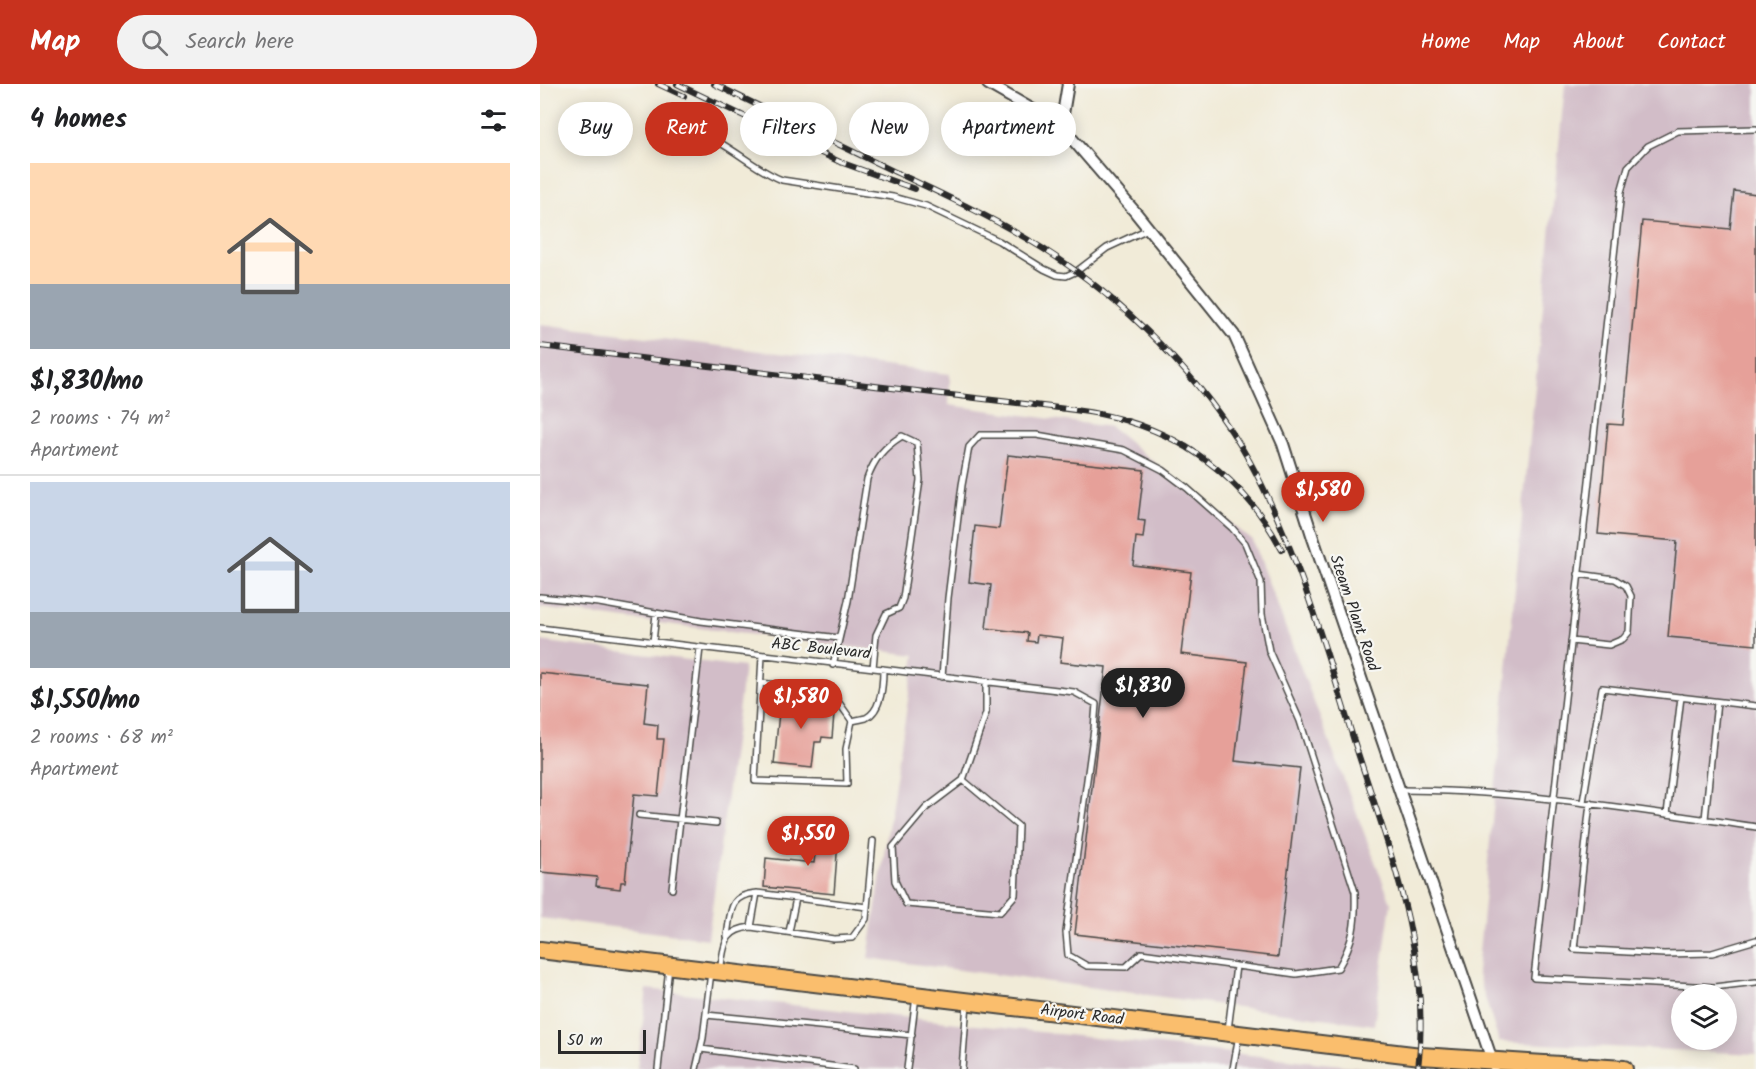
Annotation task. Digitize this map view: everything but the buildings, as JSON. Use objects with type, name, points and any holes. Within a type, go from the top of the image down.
[{"type":"highway","name":"Airport Road","points":[[540,950],[1233,1034],[1419,1055],[1459,1057],[1494,1065],[1624,1069]]},
{"type":"street","name":"Steam Plant Road","points":[[988,84],[1019,102]]},
{"type":"street","points":[[1065,102],[1068,84]]},
{"type":"street","name":"Steam Plant Road","points":[[1076,145],[1234,335],[1283,444],[1313,538],[1494,1065]]},
{"type":"lane","points":[[1756,129],[1678,130],[1648,146],[1628,167],[1621,192],[1534,978],[1714,987],[1756,982]]},
{"type":"lane","points":[[728,147],[768,174],[783,180],[893,197],[932,208],[999,241],[1057,275],[1066,276],[1077,272],[1107,248],[1148,229]]},
{"type":"lane","points":[[942,676],[948,598],[963,485],[969,447],[980,435],[1037,435],[1124,450],[1163,470],[1187,488],[1232,528],[1245,543],[1261,582],[1262,614],[1269,651],[1300,721],[1355,892],[1356,922],[1349,950],[1338,968],[1296,974],[1236,966],[1233,1069]]},
{"type":"lane","points":[[833,664],[848,601],[867,479],[874,461],[888,444],[902,436],[917,443],[920,480],[903,598],[899,608],[886,614],[876,635],[873,668]]},
{"type":"lane","points":[[1571,641],[1609,645],[1623,639],[1629,632],[1631,596],[1626,586],[1615,579],[1578,574]]},
{"type":"lane","points":[[540,604],[540,597],[599,603],[712,623],[839,638]]},
{"type":"lane","points":[[653,642],[656,614]]},
{"type":"lane","name":"ABC Boulevard","points":[[540,628],[1074,692],[1096,705],[1066,932],[1068,955],[1087,966],[1126,968],[1141,953],[1236,966]]},
{"type":"lane","points":[[672,889],[700,648]]},
{"type":"lane","points":[[761,683],[832,693],[852,721],[846,749],[847,784],[755,781],[762,656]]},
{"type":"lane","points":[[852,721],[867,717],[872,713],[881,696],[883,669]]},
{"type":"lane","points":[[963,780],[1018,826],[1015,895],[1000,912],[906,904],[895,881],[893,847],[926,808],[963,780],[986,713],[986,682]]},
{"type":"lane","points":[[1583,802],[1602,688],[1756,706]]},
{"type":"lane","points":[[1667,814],[1681,697]]},
{"type":"lane","points":[[1705,819],[1717,702]]},
{"type":"lane","points":[[1400,790],[1446,790],[1583,802],[1756,826]]},
{"type":"lane","points":[[1590,803],[1574,949],[1664,954],[1712,953],[1756,940]]},
{"type":"lane","points":[[639,815],[716,823]]},
{"type":"lane","points":[[727,938],[731,932],[751,927],[834,939],[852,938],[866,919],[873,841]]},
{"type":"lane","points":[[696,1069],[715,971],[727,938],[732,906],[737,898],[757,893],[867,907]]},
{"type":"lane","points":[[751,927],[757,893]]},
{"type":"lane","points":[[789,932],[796,898]]},
{"type":"lane","points":[[658,1069],[669,965]]},
{"type":"lane","points":[[908,1069],[916,995]]},
{"type":"lane","points":[[962,1069],[967,1001]]},
{"type":"lane","points":[[706,1015],[912,1035]]},
{"type":"lane","points":[[701,1049],[854,1069]]},
{"type":"shaded area","points":[[1565,84],[1756,84],[1756,1054],[1499,1042],[1477,972]]},
{"type":"shaded area","points":[[540,324],[950,374],[949,405],[1110,427],[1252,540],[1391,903],[1374,1025],[868,958],[915,655],[540,608]]},
{"type":"shaded area","points":[[540,641],[744,667],[708,939],[540,918]]},
{"type":"shaded area","points":[[647,989],[1378,1069],[637,1069]]},
{"type":"railway","points":[[658,84],[684,96]]},
{"type":"railway","points":[[677,84],[840,162],[915,189]]},
{"type":"railway","points":[[714,84],[968,207],[1042,248],[1072,268],[1102,291],[1159,343],[1185,371],[1231,431],[1267,495],[1296,565],[1394,863],[1413,945],[1419,986],[1421,1027],[1418,1069]]},
{"type":"railway","points":[[540,346],[1060,408],[1118,418],[1175,441],[1218,469],[1253,506],[1269,527],[1282,550]]}]
